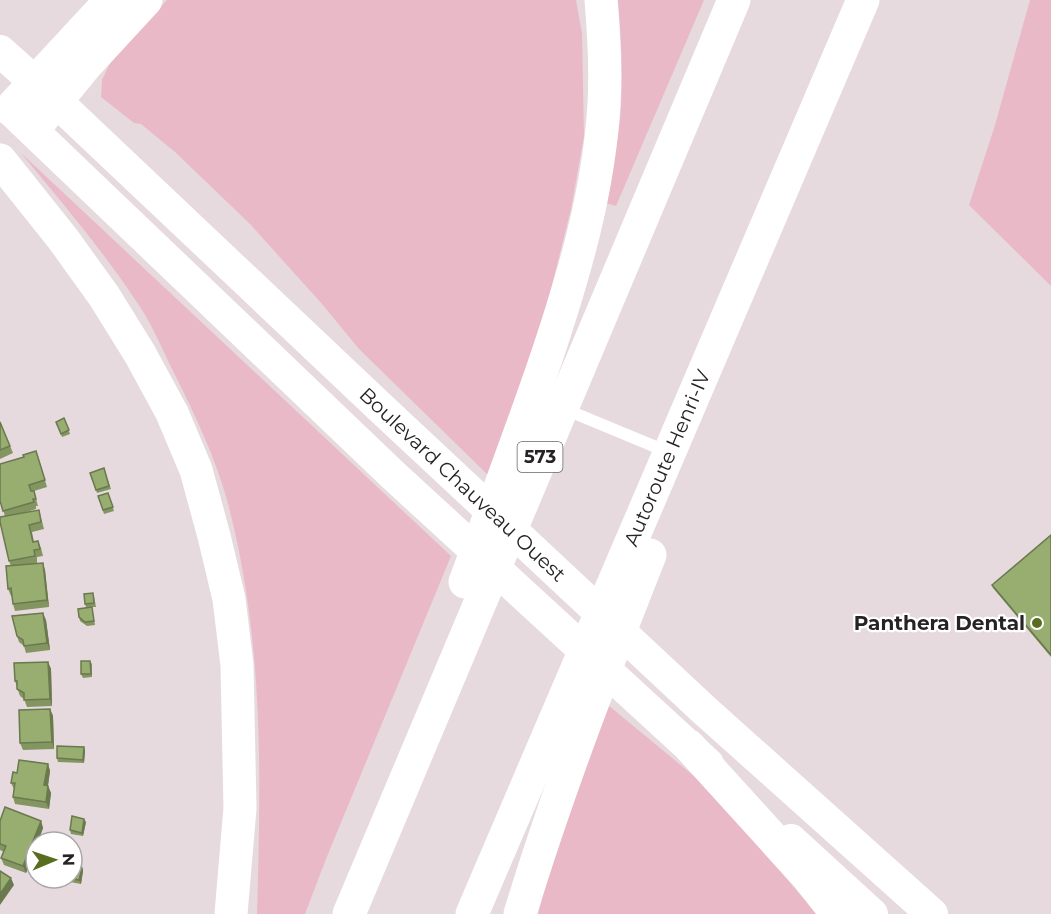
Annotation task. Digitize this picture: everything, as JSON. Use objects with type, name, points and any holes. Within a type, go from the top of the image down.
[{"type":"highway","points":[[46,91],[111,0]]},
{"type":"highway","points":[[14,113],[86,65],[146,0]]},
{"type":"highway","points":[[335,914],[516,448],[573,274],[597,165],[604,105],[605,39],[601,0]]},
{"type":"highway","name":"573","points":[[349,914],[734,0]]},
{"type":"highway","name":"Autoroute Henri-IV","points":[[472,914],[863,0]]},
{"type":"highway","points":[[0,160],[63,239],[104,296],[140,354],[172,413],[196,470],[229,599],[237,665],[240,808],[231,914]]},
{"type":"highway","points":[[520,914],[547,826],[592,699],[682,476],[758,250]]},
{"type":"highway","points":[[689,746],[808,877],[837,914]]},
{"type":"main road","name":"Boulevard Chauveau Ouest","points":[[0,51],[46,91],[418,444],[703,709],[932,914]]},
{"type":"main road","name":"Boulevard Chauveau Ouest","points":[[14,113],[393,475],[872,914]]},
{"type":"lane","points":[[561,407],[670,453]]},
{"type":"shaded area","points":[[167,0],[576,0],[582,33],[584,136],[571,209],[547,305],[489,476],[359,349],[250,224],[175,152],[141,124],[134,123],[101,97],[102,80],[112,59]]},
{"type":"shaded area","points":[[618,0],[704,0],[616,206],[605,203],[617,143],[621,107]]},
{"type":"shaded area","points":[[1030,0],[1051,0],[1051,286],[969,205],[995,125]]},
{"type":"shaded area","points":[[21,153],[451,556],[305,914],[257,914],[259,757],[254,654],[239,552],[217,468],[190,405],[142,310],[99,249]]},
{"type":"shaded area","points":[[608,705],[706,786],[817,914],[538,914],[549,871]]},
{"type":"building","points":[[64,418],[69,430],[61,434],[56,422]]},
{"type":"building","points":[[0,422],[10,446],[0,450]]},
{"type":"building","points":[[36,451],[45,480],[29,485],[36,499],[33,499],[34,502],[3,511],[0,501],[0,464]]},
{"type":"building","points":[[104,468],[109,486],[96,490],[90,473]]},
{"type":"building","points":[[108,493],[113,507],[103,510],[98,496]]},
{"type":"building","points":[[39,510],[41,522],[29,525],[33,542],[38,541],[40,549],[34,550],[35,556],[9,561],[0,517]]},
{"type":"building","name":"Panthera Dental","points":[[1051,535],[1051,655],[992,585]]},
{"type":"building","points":[[43,563],[47,600],[13,604],[11,588],[8,589],[6,566]]},
{"type":"building","points":[[93,593],[94,603],[85,604],[84,594]]},
{"type":"building","points":[[92,607],[94,621],[85,622],[79,617],[78,609]]},
{"type":"building","points":[[43,613],[47,643],[24,646],[23,640],[17,636],[12,616]]},
{"type":"building","points":[[81,661],[90,661],[91,674],[81,674]]},
{"type":"building","points":[[48,662],[50,699],[24,700],[24,693],[17,689],[14,663]]},
{"type":"building","points":[[50,709],[52,742],[20,743],[19,710]]},
{"type":"building","points":[[57,746],[84,747],[83,760],[57,758]]},
{"type":"building","points":[[19,760],[48,764],[44,785],[48,786],[46,802],[13,797],[15,783],[11,783],[13,772],[17,773]]},
{"type":"building","points":[[5,807],[41,821],[37,830],[24,830],[23,866],[1,858],[6,846],[0,844],[0,821]]},
{"type":"building","points":[[72,816],[84,819],[82,830],[70,830]]},
{"type":"building","points":[[0,871],[11,878],[0,894]]},
{"type":"place","name":"Panthera Dental","points":[[1037,623]]}]
